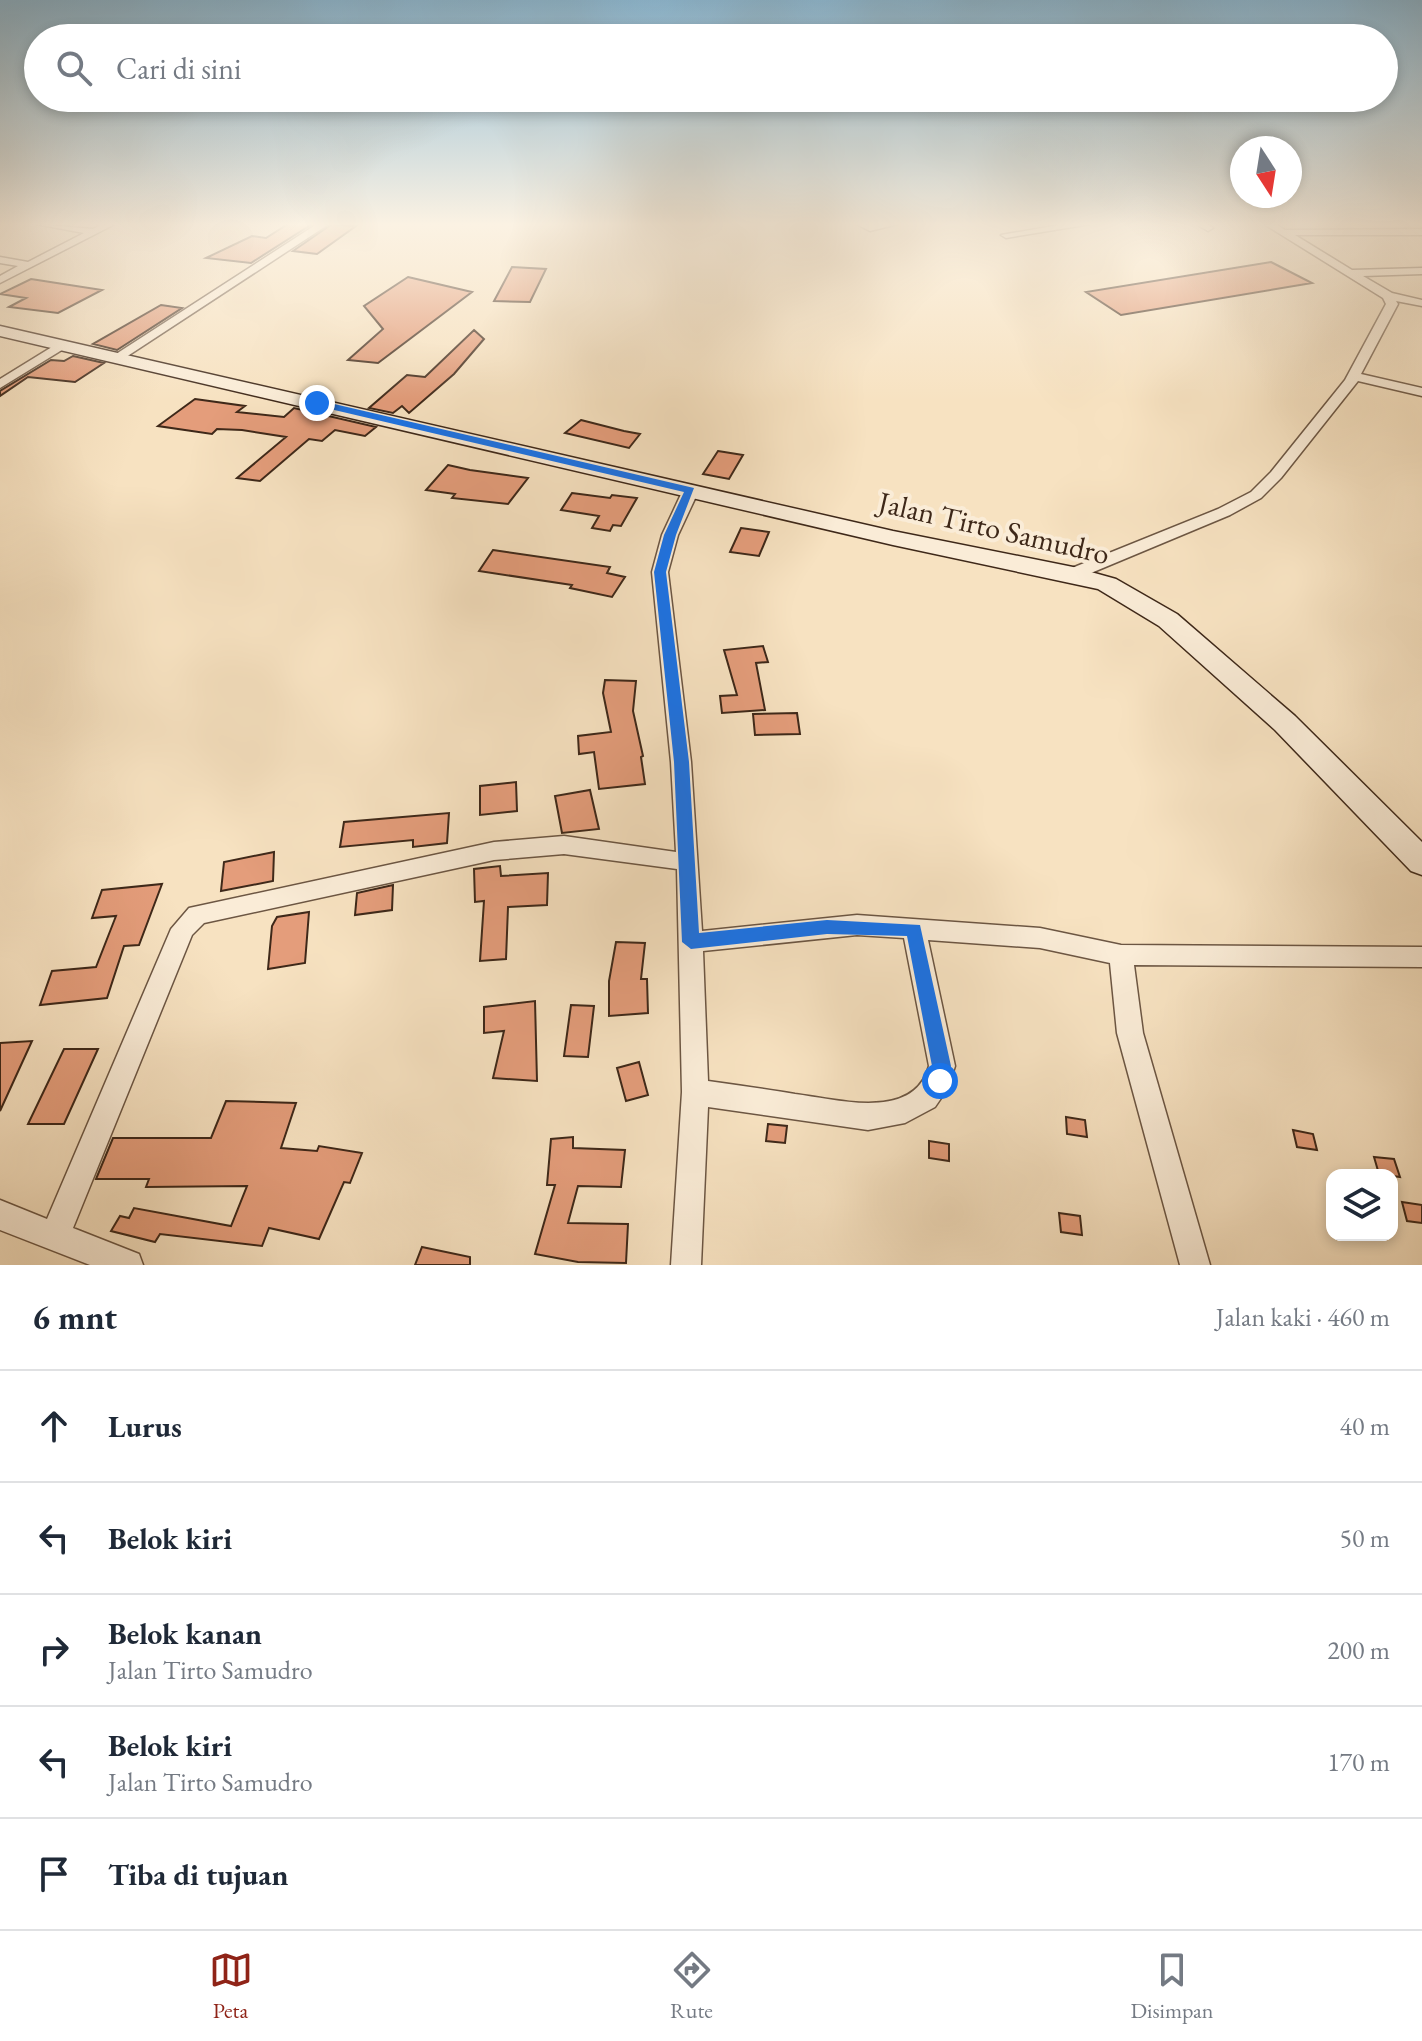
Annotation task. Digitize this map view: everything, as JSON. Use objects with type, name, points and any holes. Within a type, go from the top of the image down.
[{"type":"street","points":[[119,356],[232,283]]},
{"type":"street","points":[[1367,283],[1388,296],[1422,303]]},
{"type":"street","points":[[1073,574],[1224,512],[1256,495],[1276,475],[1355,376],[1385,321],[1392,304],[1388,296]]},
{"type":"street","name":"Jalan Tirto Samudro","points":[[0,331],[119,356],[893,538],[1073,574],[1107,584],[1168,620],[1285,723],[1422,862]]},
{"type":"street","points":[[1,384],[64,345]]},
{"type":"street","points":[[1355,376],[1422,392]]},
{"type":"street","points":[[686,1265],[695,1092],[688,862],[681,762],[660,572],[670,535],[691,490]]},
{"type":"street","points":[[55,1235],[183,929],[197,915],[494,851],[564,845],[688,862]]},
{"type":"street","points":[[691,942],[827,927],[1040,938],[1121,955],[1422,957]]},
{"type":"street","points":[[695,1092],[868,1117],[890,1115],[922,1101],[940,1081],[942,1066],[914,930]]},
{"type":"street","points":[[1121,955],[1130,1033],[1195,1265]]},
{"type":"street","points":[[0,1215],[128,1265]]},
{"type":"building","points":[[23,283],[57,283],[102,290],[58,313],[9,307],[26,298],[0,294]]},
{"type":"building","points":[[399,283],[434,283],[472,292],[378,363],[348,360],[383,329],[364,306]]},
{"type":"building","points":[[504,283],[539,283],[530,302],[494,301]]},
{"type":"building","points":[[1141,283],[1312,283],[1121,315],[1086,292]]},
{"type":"building","points":[[161,305],[182,308],[117,350],[93,344]]},
{"type":"building","points":[[474,330],[484,339],[454,374],[409,413],[402,406],[393,413],[369,408],[407,375],[425,377]]},
{"type":"building","points":[[73,356],[104,363],[75,382],[28,377],[0,396],[0,391],[51,360],[64,361]]},
{"type":"building","points":[[195,399],[245,406],[237,412],[284,417],[294,408],[376,427],[365,436],[335,430],[322,441],[309,439],[260,481],[237,478],[286,437],[242,430],[217,429],[212,434],[158,426]]},
{"type":"building","points":[[581,420],[640,434],[629,448],[565,433]]},
{"type":"building","points":[[718,451],[743,455],[729,479],[703,474]]},
{"type":"building","points":[[448,465],[528,478],[508,504],[452,498],[455,494],[426,490]]},
{"type":"building","points":[[572,493],[637,498],[621,526],[613,525],[610,531],[592,528],[599,516],[561,510]]},
{"type":"building","points":[[741,528],[769,532],[759,556],[730,552]]},
{"type":"building","points":[[493,550],[610,567],[607,573],[625,577],[612,597],[570,588],[572,585],[479,571]]},
{"type":"building","points":[[763,646],[768,662],[756,663],[765,710],[722,713],[720,696],[737,695],[724,650]]},
{"type":"building","points":[[605,680],[636,681],[633,711],[643,756],[645,784],[599,789],[594,752],[579,754],[578,736],[611,732],[603,693]]},
{"type":"building","points":[[797,713],[800,734],[755,735],[753,714]]},
{"type":"building","points":[[516,782],[517,811],[480,815],[480,786]]},
{"type":"building","points":[[590,790],[599,829],[562,833],[555,796]]},
{"type":"building","points":[[449,813],[447,843],[413,847],[413,840],[340,847],[344,822]]},
{"type":"building","points":[[274,852],[273,881],[221,891],[224,862]]},
{"type":"building","points":[[500,866],[501,876],[548,873],[547,905],[508,907],[506,959],[480,961],[484,901],[475,902],[474,869]]},
{"type":"building","points":[[162,884],[139,945],[124,946],[107,998],[40,1005],[52,971],[96,967],[116,916],[92,918],[102,890]]},
{"type":"building","points":[[393,885],[392,910],[355,915],[357,893]]},
{"type":"building","points":[[309,912],[305,963],[268,969],[272,926],[277,917]]},
{"type":"building","points":[[616,942],[645,943],[641,979],[647,979],[648,1013],[609,1016],[609,981]]},
{"type":"building","points":[[535,1001],[537,1081],[493,1078],[504,1031],[484,1033],[484,1007]]},
{"type":"building","points":[[571,1005],[594,1006],[588,1057],[564,1056]]},
{"type":"building","points":[[32,1041],[0,1111],[0,1043]]},
{"type":"building","points":[[64,1049],[98,1049],[64,1124],[28,1124]]},
{"type":"building","points":[[639,1062],[648,1095],[626,1101],[617,1068]]},
{"type":"building","points":[[226,1101],[296,1103],[281,1148],[317,1151],[319,1146],[362,1153],[350,1183],[344,1182],[319,1239],[269,1228],[262,1246],[160,1234],[155,1242],[111,1231],[120,1216],[129,1218],[134,1208],[231,1226],[247,1186],[146,1187],[149,1179],[96,1179],[113,1138],[211,1138]]},
{"type":"building","points":[[1066,1117],[1085,1120],[1087,1137],[1067,1134]]},
{"type":"building","points":[[768,1124],[787,1126],[785,1143],[766,1141]]},
{"type":"building","points":[[1293,1130],[1313,1134],[1317,1150],[1297,1147]]},
{"type":"building","points":[[573,1137],[573,1148],[625,1150],[621,1187],[578,1186],[568,1223],[628,1224],[626,1263],[578,1262],[535,1254],[555,1185],[547,1185],[551,1139]]},
{"type":"building","points":[[929,1141],[949,1144],[949,1161],[929,1158]]},
{"type":"building","points":[[1374,1157],[1394,1159],[1397,1169],[1378,1169]]},
{"type":"building","points":[[1402,1202],[1422,1205],[1422,1223],[1407,1221]]},
{"type":"building","points":[[1059,1213],[1080,1216],[1082,1235],[1061,1232]]},
{"type":"building","points":[[422,1247],[470,1257],[470,1265],[415,1265]]},
{"type":"route","points":[[317,403],[691,490],[670,535],[660,572],[681,762],[691,942],[857,925],[914,930],[942,1066],[940,1081]]}]
